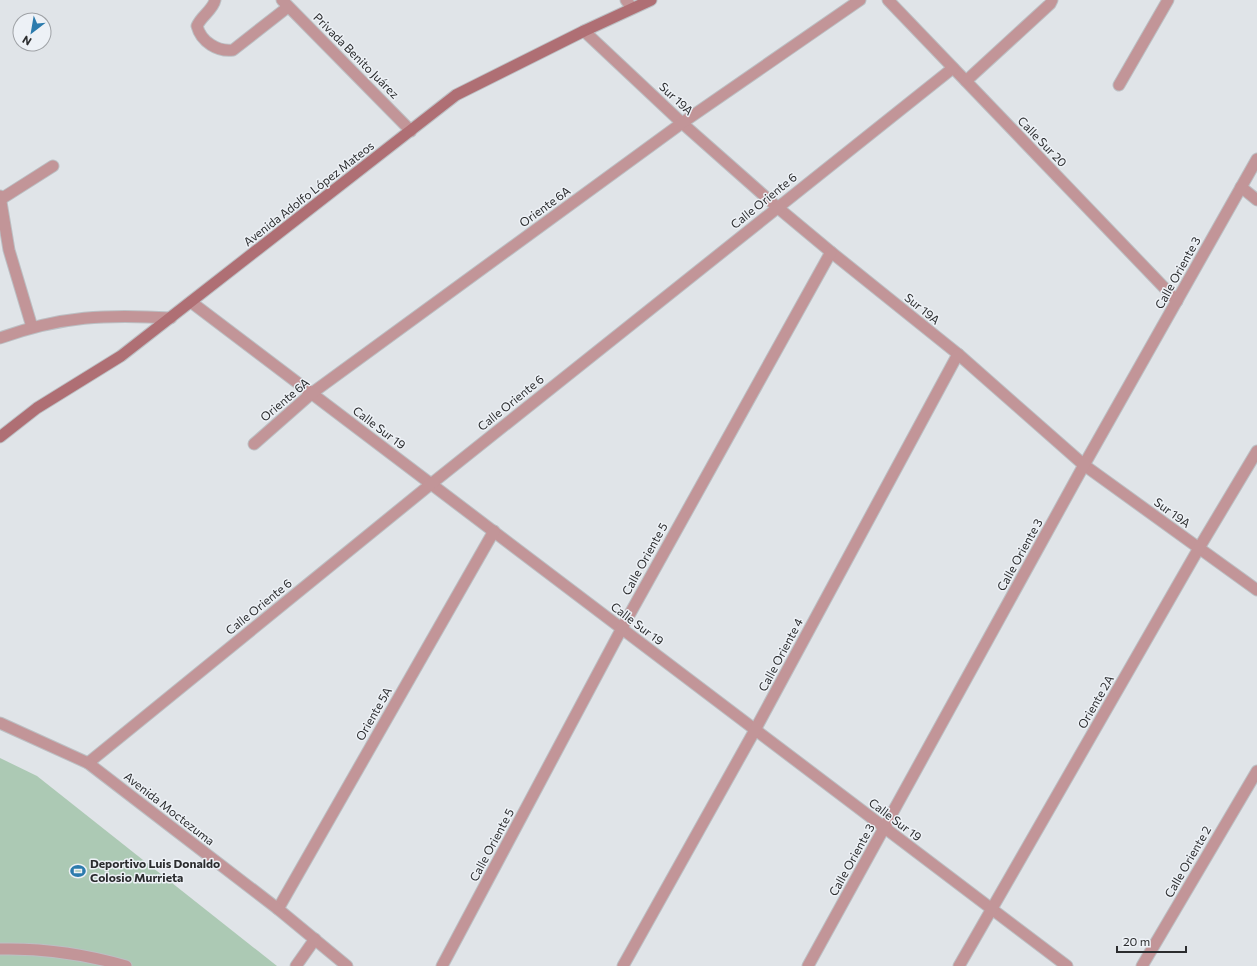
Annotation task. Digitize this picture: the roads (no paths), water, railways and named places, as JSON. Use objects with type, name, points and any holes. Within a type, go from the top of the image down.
[{"type":"main road","name":"Avenida Adolfo López Mateos","points":[[0,437],[37,408],[121,356],[456,95],[584,31],[629,4],[651,0]]},
{"type":"street","points":[[215,0],[214,5],[200,18],[197,26],[198,31],[214,47],[223,51],[234,50],[285,3]]},
{"type":"street","name":"Oriente 6A","points":[[254,444],[312,393],[682,123],[860,0]]},
{"type":"street","name":"Calle Sur 20","points":[[888,0],[1177,301]]},
{"type":"street","points":[[966,81],[1050,4],[1052,0]]},
{"type":"street","points":[[1119,85],[1168,0]]},
{"type":"street","name":"Privada Benito Juárez","points":[[285,3],[411,130]]},
{"type":"street","name":"Sur 19A","points":[[584,31],[682,123],[777,207],[958,354],[1084,465],[1257,590]]},
{"type":"street","name":"Calle Oriente 6","points":[[88,763],[431,484],[953,68]]},
{"type":"street","name":"Calle Oriente 3","points":[[808,966],[1084,465],[1257,159]]},
{"type":"street","points":[[0,199],[53,166]]},
{"type":"street","points":[[1241,187],[1257,200]]},
{"type":"street","points":[[0,196],[9,250],[32,327]]},
{"type":"street","name":"Calle Oriente 5","points":[[442,966],[622,628],[831,252]]},
{"type":"street","name":"Calle Sur 19","points":[[191,302],[1067,966]]},
{"type":"street","points":[[0,338],[32,327],[77,318],[123,315],[171,318]]},
{"type":"street","name":"Calle Oriente 4","points":[[624,966],[755,730],[958,354]]},
{"type":"street","name":"Oriente 2A","points":[[959,966],[1199,548],[1257,451]]},
{"type":"street","name":"Oriente 5A","points":[[278,909],[494,531]]},
{"type":"street","name":"Avenida Moctezuma","points":[[0,723],[88,763],[278,909],[347,966]]},
{"type":"street","name":"Calle Oriente 2","points":[[1142,966],[1257,771]]},
{"type":"street","points":[[296,966],[315,939]]},
{"type":"street","points":[[0,949],[23,948],[60,951],[98,958],[126,966]]},
{"type":"place","name":"Deportivo Luis Donaldo Colosio Murrieta","points":[[78,871]]}]
